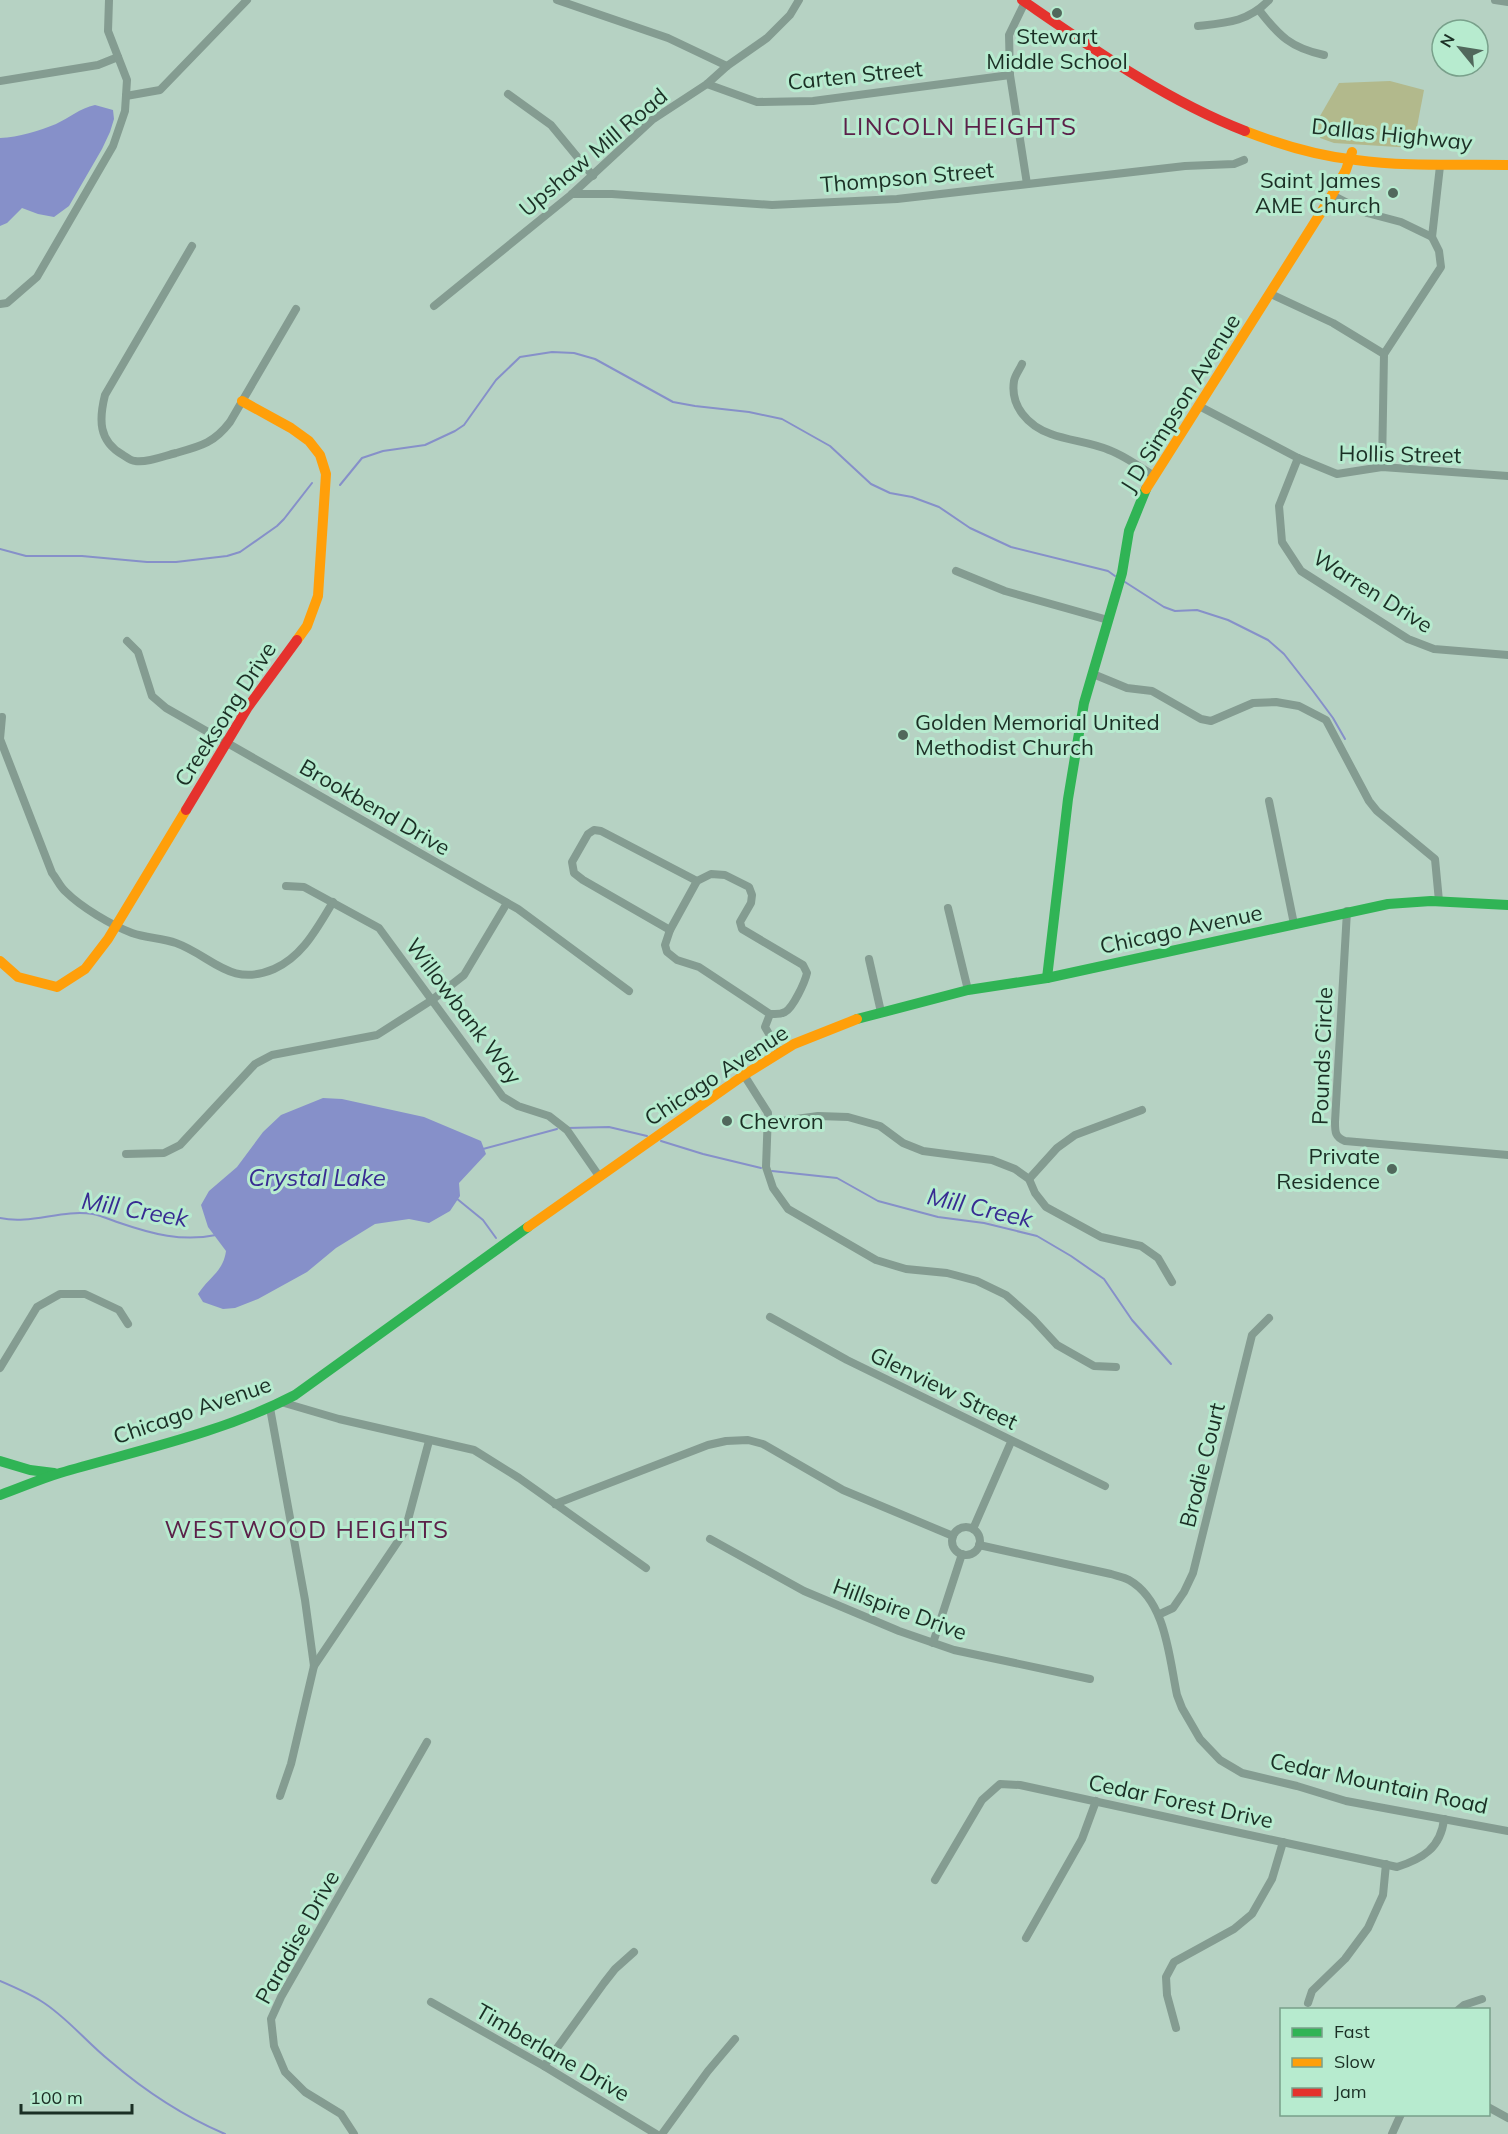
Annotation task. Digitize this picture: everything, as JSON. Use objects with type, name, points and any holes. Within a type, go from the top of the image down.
[{"type":"street","points":[[0,304],[7,303],[37,277],[113,146],[125,111],[127,80],[108,31],[109,0]]},
{"type":"street","points":[[126,96],[160,90],[247,0]]},
{"type":"street","points":[[557,0],[668,38],[727,66]]},
{"type":"street","name":"Upshaw Mill Road","points":[[434,306],[572,194],[652,120],[707,84],[727,66],[767,38],[790,15],[799,0]]},
{"type":"street","points":[[1198,26],[1232,23],[1259,10],[1269,0]]},
{"type":"street","points":[[1495,0],[1508,2]]},
{"type":"street","points":[[1024,1],[1009,35],[1010,75],[1027,184]]},
{"type":"street","name":"Dallas Highway","points":[[1024,1],[1146,82],[1203,114],[1282,144],[1317,154],[1474,161],[1494,165]]},
{"type":"street","points":[[1259,10],[1279,36],[1294,46],[1324,55]]},
{"type":"street","points":[[0,81],[98,65],[118,57]]},
{"type":"street","name":"Carten Street","points":[[707,84],[757,102],[813,100],[1010,75]]},
{"type":"street","points":[[508,94],[550,125],[593,176]]},
{"type":"street","name":"Dallas Highway","points":[[1351,156],[1440,166],[1508,165]]},
{"type":"street","name":"J D Simpson Avenue","points":[[1047,978],[1068,799],[1084,703],[1122,573],[1129,531],[1142,496],[1332,195],[1351,156]]},
{"type":"street","name":"Thompson Street","points":[[572,194],[612,194],[772,206],[897,199],[1185,166],[1234,164],[1244,160]]},
{"type":"street","points":[[1382,467],[1384,354],[1441,267],[1439,251],[1432,237],[1440,166]]},
{"type":"street","points":[[1332,195],[1368,213],[1401,222],[1432,237]]},
{"type":"street","points":[[192,246],[105,395],[100,416],[103,434],[113,449],[135,461],[155,459],[204,445],[220,435],[296,309]]},
{"type":"street","points":[[1271,294],[1333,322],[1384,354]]},
{"type":"street","points":[[1023,364],[1014,379],[1014,392],[1016,404],[1026,419],[1051,434],[1112,450],[1154,476]]},
{"type":"street","name":"Creeksong Drive","points":[[0,961],[6,970],[27,981],[57,987],[85,969],[116,925],[248,707],[307,626],[318,596],[327,478],[324,462],[315,447],[304,436],[242,401]]},
{"type":"street","name":"Hollis Street","points":[[1199,406],[1298,458],[1337,474],[1382,467],[1508,476]]},
{"type":"street","name":"Warren Drive","points":[[1298,458],[1279,506],[1282,542],[1301,571],[1408,639],[1434,649],[1508,655]]},
{"type":"street","points":[[956,571],[1005,591],[1108,620]]},
{"type":"street","name":"Brookbend Drive","points":[[127,641],[138,652],[152,696],[166,708],[507,903],[629,991]]},
{"type":"street","points":[[1093,674],[1127,688],[1152,691],[1201,719],[1211,722],[1253,703],[1264,701],[1299,706],[1326,720],[1369,801],[1377,811],[1435,859],[1439,902]]},
{"type":"street","points":[[2,717],[0,739],[52,873],[64,891],[79,903],[116,925],[132,933],[177,944],[226,971],[246,975],[272,970],[294,958],[310,940],[333,902]]},
{"type":"street","points":[[1269,801],[1294,924]]},
{"type":"street","points":[[670,930],[583,880],[574,873],[572,862],[588,834],[594,830],[601,831],[697,882]]},
{"type":"street","points":[[711,874],[725,874],[749,887],[752,894],[751,903],[740,921],[742,929],[803,965],[807,973],[788,1011],[770,1014],[699,967],[677,960],[667,952],[665,945],[670,930],[697,882],[711,874]]},
{"type":"street","name":"Willowbank Way","points":[[286,886],[304,886],[379,928],[503,1097],[518,1107],[549,1116],[567,1130],[599,1176]]},
{"type":"street","name":"Chicago Avenue","points":[[58,1474],[165,1444],[270,1408],[295,1395],[599,1176],[744,1075],[780,1053],[831,1028],[881,1012],[968,990],[1047,978],[1347,911],[1388,904],[1439,902],[1508,905]]},
{"type":"street","points":[[126,1154],[164,1153],[180,1145],[255,1064],[272,1055],[377,1035],[432,1000],[464,975],[507,903]]},
{"type":"street","points":[[948,908],[968,990]]},
{"type":"street","name":"Pounds Circle","points":[[1347,911],[1335,1132],[1339,1138],[1346,1141],[1508,1155]]},
{"type":"street","points":[[869,959],[881,1012]]},
{"type":"street","points":[[770,1014],[765,1027],[780,1053]]},
{"type":"street","points":[[744,1075],[768,1113],[766,1167],[773,1188],[788,1209],[876,1260],[906,1269],[947,1273],[977,1281],[1006,1295],[1057,1345],[1095,1366],[1116,1366]]},
{"type":"street","points":[[1029,1179],[1057,1148],[1075,1135],[1142,1110]]},
{"type":"street","points":[[767,1123],[818,1116],[848,1117],[880,1126],[903,1143],[923,1152],[992,1160],[1015,1169],[1029,1179],[1035,1193],[1046,1207],[1101,1237],[1141,1246],[1158,1258],[1172,1282]]},
{"type":"street","points":[[0,1368],[37,1307],[60,1294],[86,1294],[119,1310],[128,1324]]},
{"type":"street","name":"Glenview Street","points":[[770,1317],[847,1360],[1105,1486]]},
{"type":"street","name":"Brodie Court","points":[[1160,1614],[1173,1608],[1193,1573],[1252,1335],[1269,1318]]},
{"type":"street","points":[[280,1402],[339,1419],[474,1450],[646,1568]]},
{"type":"street","points":[[270,1408],[303,1589],[314,1666]]},
{"type":"street","points":[[280,1796],[291,1764],[314,1666],[405,1531],[429,1440]]},
{"type":"street","points":[[555,1504],[708,1445],[748,1440],[763,1444],[843,1490],[953,1536]]},
{"type":"street","points":[[973,1529],[1011,1442]]},
{"type":"street","points":[[0,1461],[30,1470],[58,1474]]},
{"type":"street","points":[[0,1495],[58,1474]]},
{"type":"street","points":[[961,1528],[973,1529],[978,1536],[979,1545],[970,1554],[962,1554],[955,1549],[953,1536],[961,1528]]},
{"type":"street","name":"Hillspire Drive","points":[[710,1539],[804,1591],[899,1631],[954,1650],[1090,1680]]},
{"type":"street","points":[[979,1545],[1129,1580],[1147,1596],[1160,1614]]},
{"type":"street","points":[[933,1643],[962,1554]]},
{"type":"street","name":"Cedar Mountain Road","points":[[1160,1614],[1182,1708],[1200,1739],[1221,1760],[1242,1773],[1346,1801],[1508,1831]]},
{"type":"street","name":"Paradise Drive","points":[[354,2134],[342,2114],[305,2092],[285,2072],[274,2046],[272,2019],[281,1997],[427,1742]]},
{"type":"street","name":"Cedar Forest Drive","points":[[935,1880],[982,1800],[1000,1784],[1020,1785],[1397,1867],[1417,1861],[1432,1848],[1443,1828],[1444,1819]]},
{"type":"street","points":[[1026,1938],[1082,1839],[1096,1801]]},
{"type":"street","points":[[1176,2028],[1167,1995],[1166,1977],[1174,1962],[1234,1929],[1252,1914],[1272,1879],[1283,1842]]},
{"type":"street","points":[[1308,2003],[1312,1991],[1345,1959],[1368,1928],[1383,1896],[1386,1864]]},
{"type":"street","points":[[544,2066],[610,1976],[634,1952]]},
{"type":"street","points":[[1460,2008],[1482,1999]]},
{"type":"street","name":"Timberlane Drive","points":[[431,2002],[544,2066],[656,2134]]},
{"type":"street","points":[[662,2134],[708,2071],[735,2039]]},
{"type":"street","points":[[1490,2108],[1508,2118]]},
{"type":"street","points":[[1392,2134],[1401,2116]]},
{"type":"green space","points":[[1390,81],[1424,90],[1413,148],[1334,143],[1320,138],[1316,123],[1339,83]]},
{"type":"water","points":[[95,105],[113,110],[114,119],[102,149],[69,206],[54,217],[22,208],[7,223],[0,226],[0,138],[43,129],[84,108]]},
{"type":"water","name":"Crystal Lake","points":[[323,1098],[342,1099],[424,1117],[481,1141],[486,1154],[459,1183],[460,1196],[450,1211],[429,1223],[409,1219],[375,1224],[336,1248],[307,1272],[258,1299],[235,1308],[223,1309],[203,1302],[198,1294],[219,1269],[226,1251],[208,1227],[201,1205],[209,1191],[237,1167],[263,1132],[281,1115]]},
{"type":"waterway","points":[[340,485],[362,458],[383,451],[425,445],[464,425],[496,380],[520,357],[552,352],[574,353],[595,359],[673,402],[749,412],[782,419],[830,446],[871,484],[890,493],[912,497],[939,507],[970,528],[1011,547],[1108,571],[1115,576]]},
{"type":"waterway","points":[[0,549],[26,556],[82,556],[147,562],[176,562],[227,556],[240,552],[277,526],[312,483]]},
{"type":"waterway","points":[[1125,582],[1164,607],[1175,611],[1197,610],[1228,620],[1268,640],[1284,654],[1313,691],[1345,739]]},
{"type":"waterway","name":"Mill Creek","points":[[567,1128],[609,1127],[647,1136]]},
{"type":"waterway","name":"Mill Creek","points":[[483,1149],[557,1129]]},
{"type":"waterway","name":"Mill Creek","points":[[661,1141],[761,1168]]},
{"type":"waterway","name":"Mill Creek","points":[[772,1171],[837,1178],[878,1201],[938,1217],[984,1223],[1037,1236],[1104,1279],[1132,1320],[1171,1364]]},
{"type":"waterway","points":[[456,1198],[483,1220],[496,1238]]},
{"type":"waterway","name":"Mill Creek","points":[[0,1218],[23,1220],[81,1213],[96,1215],[167,1236],[191,1238],[216,1235]]},
{"type":"waterway","points":[[0,1981],[31,1995],[50,2007],[101,2054],[151,2093],[179,2111],[225,2134]]},
{"type":"traffic: fast","points":[[1047,978],[1068,799],[1084,703],[1122,573],[1129,531],[1146,489]]},
{"type":"traffic: fast","points":[[857,1019],[968,990],[1047,978],[1388,904],[1431,901],[1508,905]]},
{"type":"traffic: fast","points":[[0,1495],[60,1473],[239,1420],[295,1395],[528,1227]]},
{"type":"traffic: fast","points":[[0,1461],[30,1470],[54,1473]]},
{"type":"traffic: slow","points":[[1245,131],[1300,149],[1342,158],[1413,164],[1508,165]]},
{"type":"traffic: slow","points":[[1146,489],[1332,195],[1346,170],[1352,152]]},
{"type":"traffic: slow","points":[[242,401],[291,428],[309,441],[320,455],[326,474],[318,596],[307,626],[297,640]]},
{"type":"traffic: slow","points":[[0,961],[18,977],[57,987],[85,969],[108,939],[186,810]]},
{"type":"traffic: slow","points":[[528,1227],[744,1075],[794,1044],[857,1019]]},
{"type":"traffic: jam","points":[[1022,0],[1158,89],[1245,131]]},
{"type":"traffic: jam","points":[[186,810],[248,707],[297,640]]},
{"type":"place","name":"Stewart Middle School","points":[[1057,13]]},
{"type":"place","name":"Saint James AME Church","points":[[1393,193]]},
{"type":"place","name":"Golden Memorial United Methodist Church","points":[[903,735]]},
{"type":"place","name":"Chevron","points":[[727,1121]]},
{"type":"place","name":"Private Residence","points":[[1392,1169]]},
{"type":"district","name":"LINCOLN HEIGHTS","points":[[960,126]]},
{"type":"district","name":"WESTWOOD HEIGHTS","points":[[307,1529]]}]
